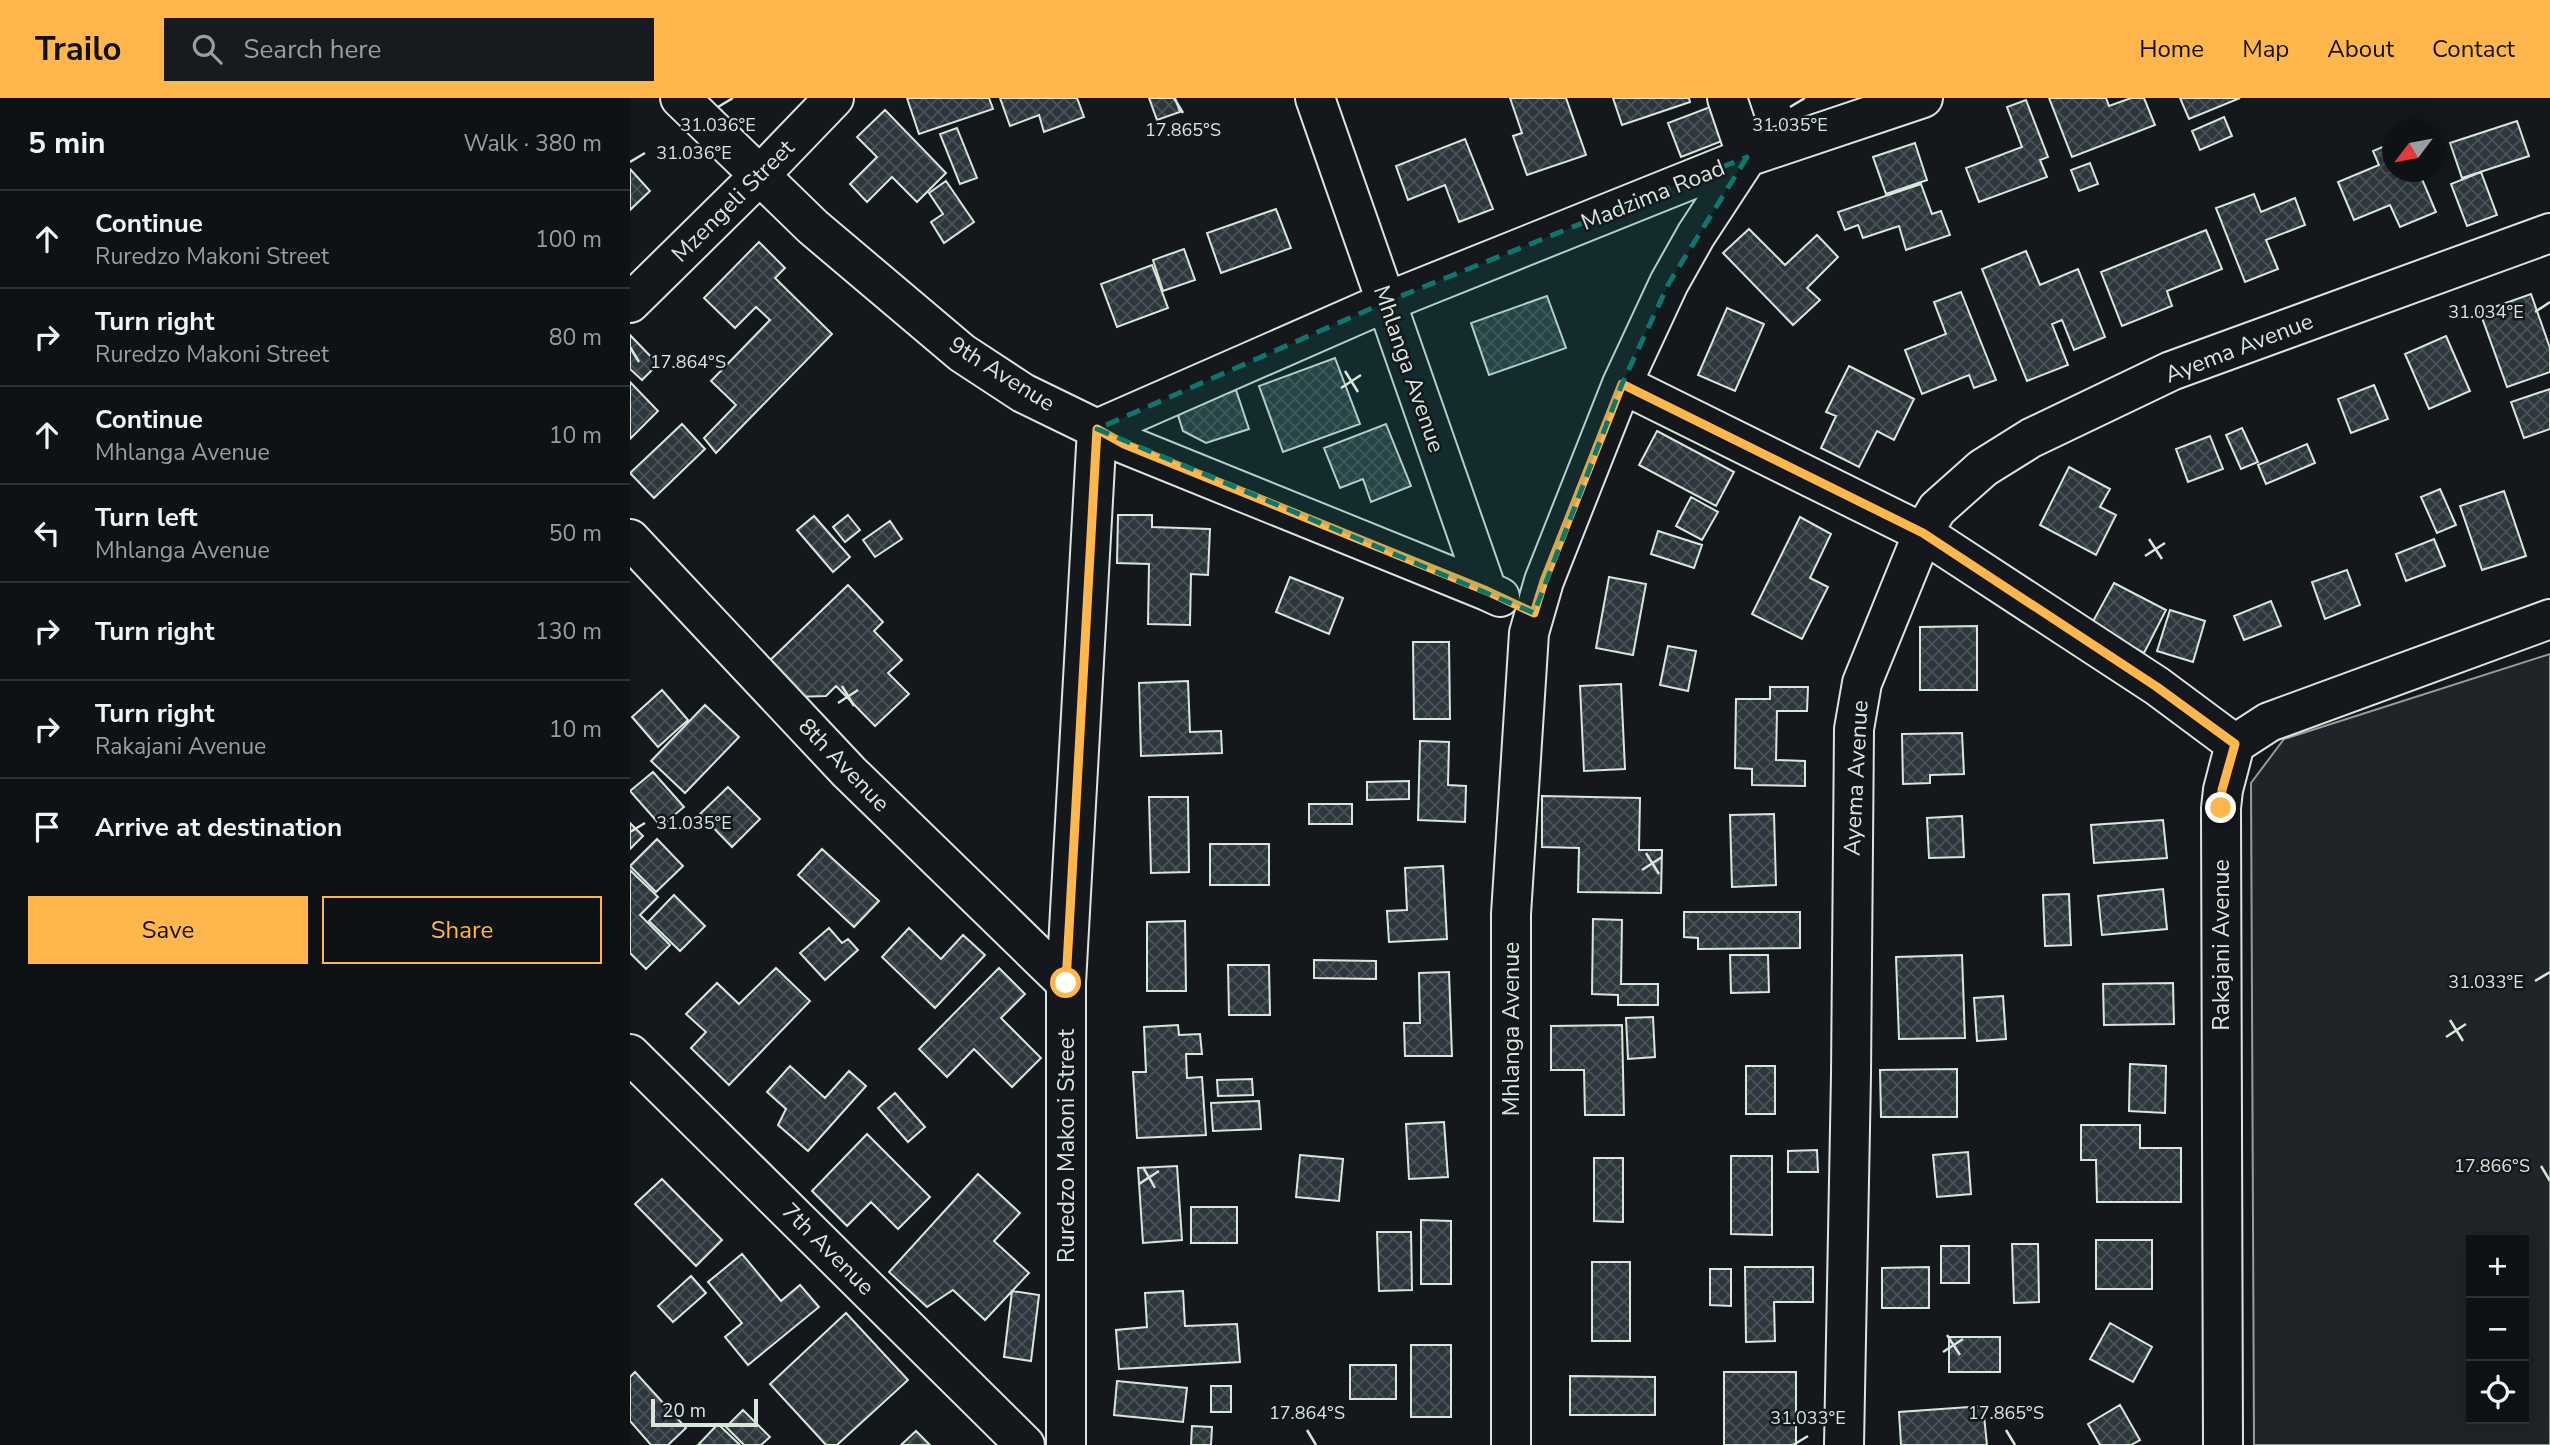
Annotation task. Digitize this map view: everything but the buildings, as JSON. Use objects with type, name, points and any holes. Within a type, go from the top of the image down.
[{"type":"street","name":"9th Avenue","points":[[680,98],[813,227],[962,353],[1023,393],[1097,429]]},
{"type":"street","name":"Mzengeli Street","points":[[630,303],[760,176],[834,98]]},
{"type":"street","name":"Mhlanga Avenue","points":[[1315,98],[1487,591]]},
{"type":"street","points":[[1727,98],[1747,158]]},
{"type":"street","name":"Madzima Road","points":[[1386,302],[1747,158],[1923,98]]},
{"type":"street","name":"Mhlanga Avenue","points":[[1511,1445],[1511,914],[1527,653],[1534,613],[1544,581],[1622,384],[1682,259],[1747,158]]},
{"type":"street","name":"Ayema Avenue","points":[[1844,1445],[1852,1075],[1854,729],[1862,683],[1923,533],[1937,509],[1983,468],[2031,438],[2171,371],[2550,233]]},
{"type":"street","points":[[1097,429],[1386,302]]},
{"type":"street","points":[[1622,384],[1923,533],[2157,687],[2235,744],[2269,722],[2550,619]]},
{"type":"street","points":[[1097,429],[1124,444],[1487,591],[1534,613]]},
{"type":"street","name":"Ruredzo Makoni Street","points":[[1066,1445],[1066,983],[1097,429]]},
{"type":"street","name":"8th Avenue","points":[[630,539],[849,772],[1066,983]]},
{"type":"street","name":"Rakajani Avenue","points":[[2223,1445],[2221,808],[2222,790],[2235,744]]},
{"type":"street","name":"7th Avenue","points":[[630,1054],[1025,1445]]},
{"type":"highlighted area","points":[[1747,157],[1669,283],[1622,384],[1534,613],[1097,429],[1386,302]]},
{"type":"shaded area","points":[[2550,654],[2550,1445],[2254,1445],[2251,783],[2284,739]]},
{"type":"route","points":[[1066,983],[1097,429],[1124,444],[1487,591],[1534,613],[1544,581],[1622,384],[1923,533],[2157,687],[2235,744],[2222,790],[2221,808]]}]
